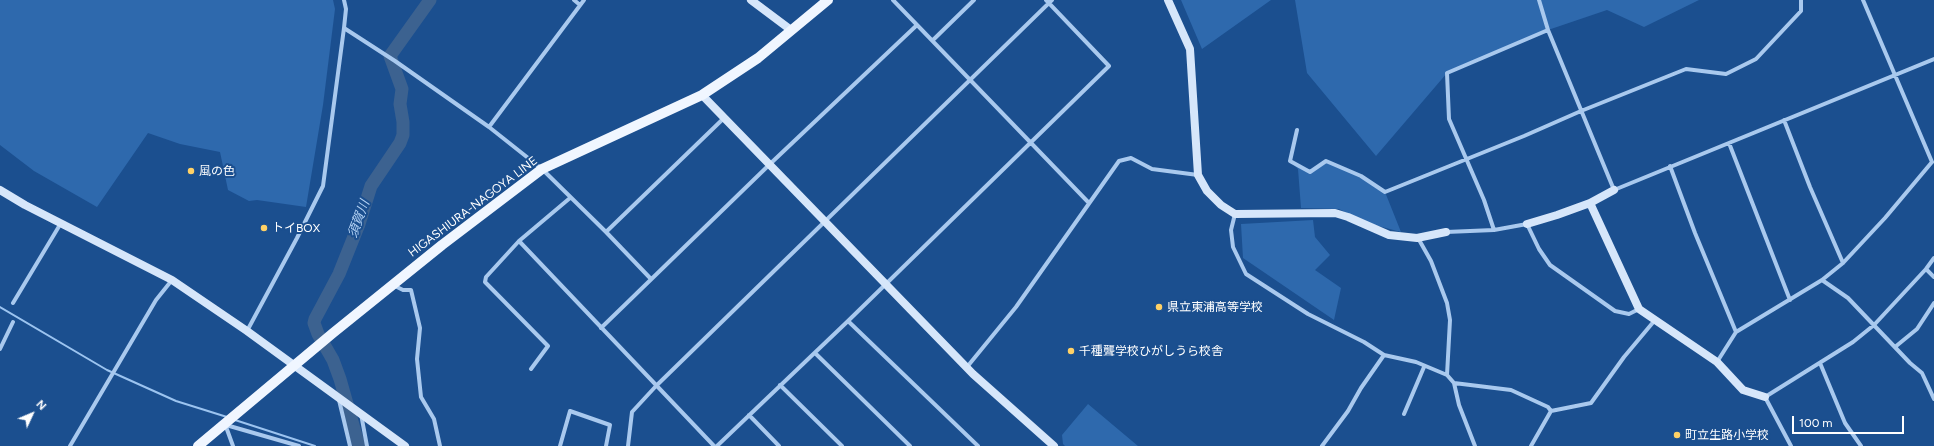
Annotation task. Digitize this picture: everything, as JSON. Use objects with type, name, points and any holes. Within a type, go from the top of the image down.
[{"type":"main road","name":"HIGASHIURA-NAGOYA LINE","points":[[198,446],[333,333],[542,169],[702,95],[758,58],[828,0]]},
{"type":"street","points":[[246,331],[297,238],[323,186],[344,28],[346,9],[344,0]]},
{"type":"street","points":[[574,0],[580,5]]},
{"type":"street","points":[[489,127],[584,0]]},
{"type":"street","points":[[751,0],[791,30]]},
{"type":"street","points":[[893,0],[1089,203]]},
{"type":"street","points":[[933,40],[974,0]]},
{"type":"street","points":[[1168,0],[1190,49],[1198,176],[1220,205],[1235,214],[1335,213],[1389,234],[1418,238],[1446,232],[1494,230],[1528,224],[1557,215],[1590,203],[1614,190],[1670,166],[1934,59]]},
{"type":"street","points":[[1538,0],[1548,30],[1614,190]]},
{"type":"street","points":[[1297,130],[1290,161],[1310,172],[1326,160],[1361,176],[1385,192],[1686,69],[1726,74],[1752,62],[1801,11],[1801,0]]},
{"type":"street","points":[[1717,362],[1736,332],[1822,280],[1843,263],[1885,218],[1933,162],[1863,0]]},
{"type":"street","points":[[519,241],[656,386],[715,446],[848,321],[1109,66],[1048,1],[971,80],[656,386],[632,412],[628,446]]},
{"type":"street","points":[[601,328],[916,25]]},
{"type":"street","points":[[344,28],[395,61],[489,127],[542,169],[651,279]]},
{"type":"street","points":[[1494,230],[1484,200],[1449,120],[1447,74],[1548,30]]},
{"type":"street","points":[[702,95],[966,367],[1054,446]]},
{"type":"street","points":[[606,232],[724,118]]},
{"type":"street","points":[[1784,120],[1810,187],[1843,263]]},
{"type":"street","points":[[1729,143],[1790,300]]},
{"type":"street","points":[[966,367],[1016,307],[1119,161],[1131,158],[1152,169],[1198,176]]},
{"type":"street","points":[[1670,166],[1695,233],[1736,332]]},
{"type":"street","points":[[0,190],[25,205],[172,280],[339,397],[405,446]]},
{"type":"street","points":[[531,369],[548,346],[486,282],[486,277],[519,241],[570,198]]},
{"type":"street","points":[[1590,203],[1639,309],[1717,362],[1743,390],[1765,397],[1789,445]]},
{"type":"street","points":[[1235,214],[1231,230],[1233,246],[1246,274],[1308,314],[1364,342],[1384,355],[1416,362],[1447,375],[1454,383],[1459,405],[1475,446]]},
{"type":"street","points":[[13,303],[61,223]]},
{"type":"street","points":[[1528,224],[1539,249],[1550,265],[1615,311],[1629,314],[1639,309]]},
{"type":"street","points":[[1418,238],[1431,261],[1447,303],[1450,320],[1447,375]]},
{"type":"street","points":[[1765,397],[1853,342],[1874,325],[1926,269],[1934,258]]},
{"type":"street","points":[[1926,269],[1934,278]]},
{"type":"street","points":[[70,446],[156,300],[172,280]]},
{"type":"street","points":[[1822,280],[1848,298],[1895,348],[1922,373],[1934,399]]},
{"type":"street","points":[[393,285],[403,290],[411,290],[420,328],[417,359],[421,397],[434,419],[440,446]]},
{"type":"street","points":[[1895,348],[1917,329],[1934,303]]},
{"type":"street","points":[[1550,411],[1591,403],[1624,357],[1655,320]]},
{"type":"street","points":[[848,321],[978,446]]},
{"type":"street","points":[[0,349],[13,322]]},
{"type":"street","points":[[815,352],[910,446]]},
{"type":"street","points":[[1322,446],[1348,412],[1361,388],[1384,355]]},
{"type":"street","points":[[1820,363],[1845,423],[1861,446]]},
{"type":"street","points":[[1404,414],[1424,366]]},
{"type":"street","points":[[1454,383],[1511,390],[1548,407],[1550,411]]},
{"type":"street","points":[[780,385],[842,446]]},
{"type":"street","points":[[339,397],[350,446]]},
{"type":"street","points":[[560,446],[570,410],[610,425],[606,446]]},
{"type":"street","points":[[1531,446],[1550,411]]},
{"type":"street","points":[[361,414],[368,446]]},
{"type":"street","points":[[749,415],[779,446]]},
{"type":"street","points":[[226,423],[233,446]]},
{"type":"street","points":[[226,423],[299,446]]},
{"type":"shaded area","points":[[0,0],[333,0],[335,9],[323,105],[306,207],[257,200],[249,201],[228,190],[220,152],[180,144],[148,133],[97,207],[34,171],[0,145]]},
{"type":"shaded area","points":[[1181,0],[1271,0],[1202,49]]},
{"type":"shaded area","points":[[1295,0],[1699,0],[1644,27],[1607,10],[1548,30],[1447,73],[1376,156],[1307,73]]},
{"type":"shaded area","points":[[1290,161],[1310,172],[1326,161],[1362,176],[1385,192],[1401,232],[1367,223],[1339,209],[1301,208],[1298,169]]},
{"type":"shaded area","points":[[1313,220],[1315,237],[1330,255],[1315,270],[1341,288],[1334,320],[1243,258],[1241,224]]},
{"type":"shaded area","points":[[1088,404],[1138,446],[1065,446],[1063,444],[1062,435]]},
{"type":"waterway","name":"須賀川","points":[[359,446],[340,379],[333,360],[318,334],[314,323],[339,274],[359,224],[371,186],[400,143],[403,135],[403,122],[400,104],[402,89],[390,56],[430,0]]},
{"type":"waterway","points":[[0,307],[107,370],[176,401],[227,417]]},
{"type":"waterway","points":[[235,420],[315,446]]},
{"type":"place","name":"風の色","points":[[191,171]]},
{"type":"place","name":"トイBOX","points":[[264,228]]},
{"type":"place","name":"県立東浦高等学校","points":[[1159,307]]},
{"type":"place","name":"千種聾学校ひがしうら校舎","points":[[1071,351]]},
{"type":"place","name":"町立生路小学校","points":[[1677,435]]}]
